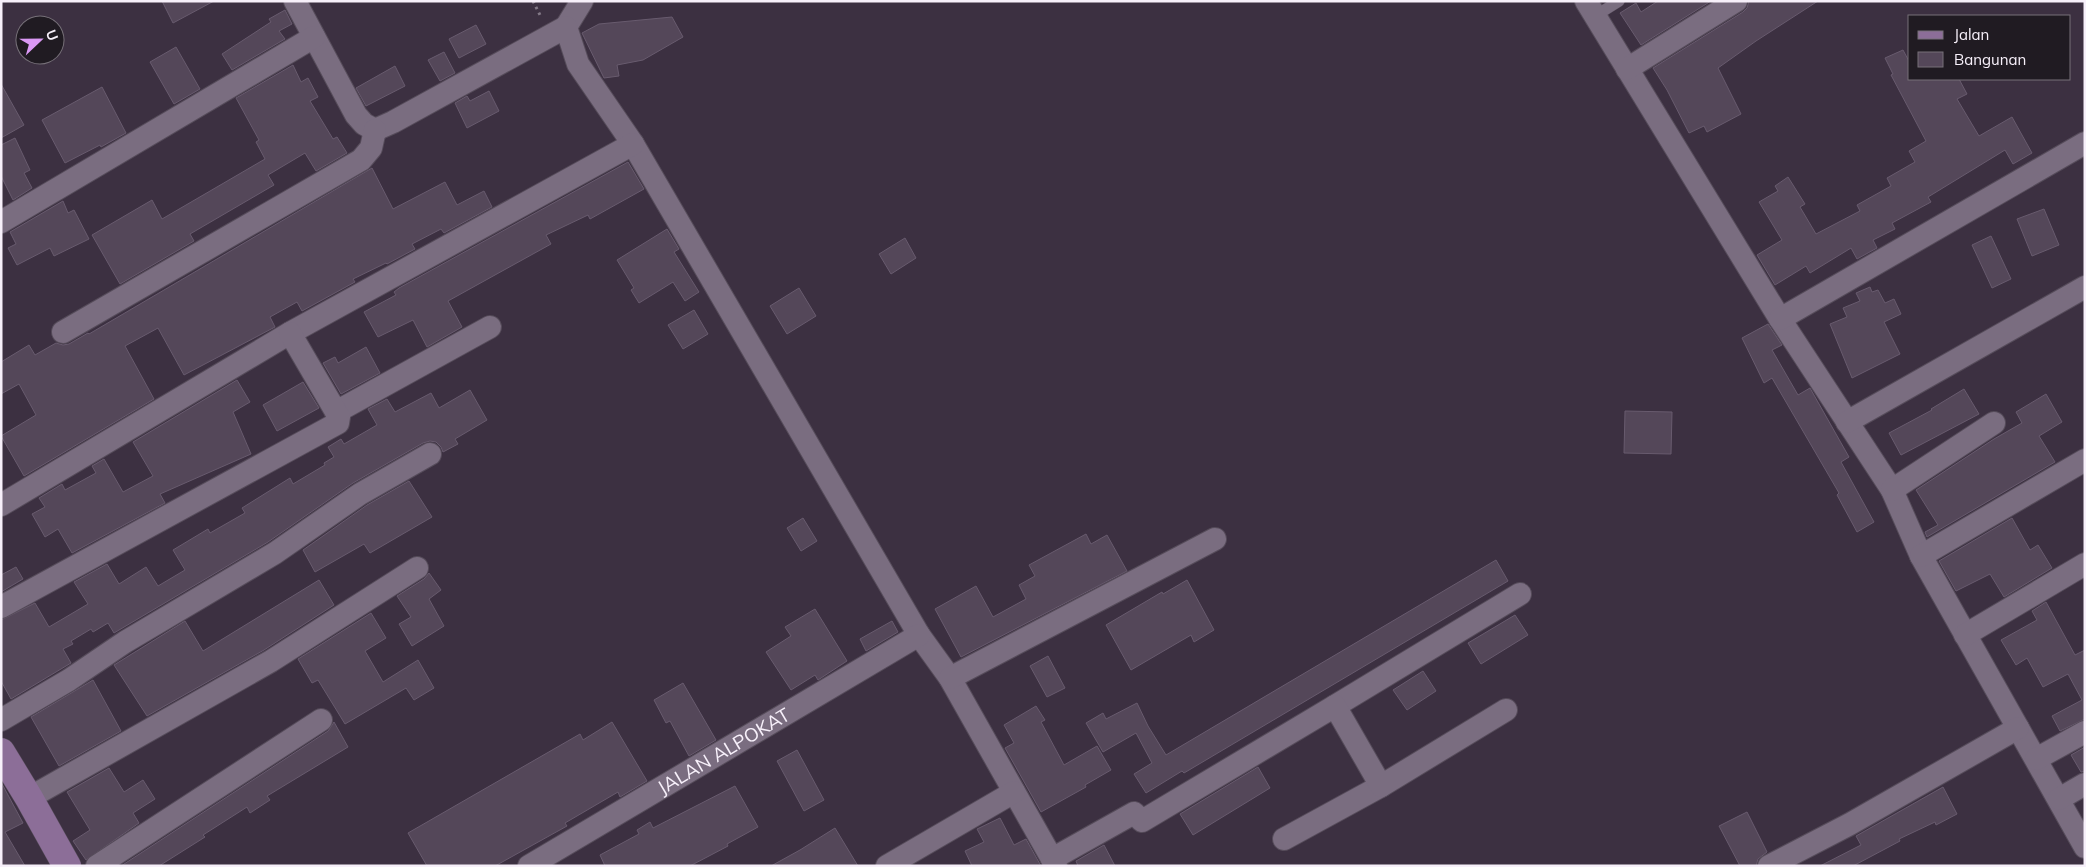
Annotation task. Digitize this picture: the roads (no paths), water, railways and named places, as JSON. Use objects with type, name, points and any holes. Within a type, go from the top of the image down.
[{"type":"street","points":[[295,1],[356,115],[364,124],[375,130]]},
{"type":"street","points":[[375,130],[393,122],[566,27],[583,3]]},
{"type":"street","points":[[1627,69],[1730,3]]},
{"type":"street","points":[[1591,9],[1780,319],[1892,490],[1921,556],[2060,799],[2085,847]]},
{"type":"street","points":[[566,27],[578,64],[634,144],[919,635],[950,678],[1054,862],[1134,813],[1142,821],[1520,594]]},
{"type":"street","points":[[1,222],[314,37]]},
{"type":"street","points":[[64,332],[361,160],[371,148],[375,130]]},
{"type":"street","points":[[1780,319],[2085,143]]},
{"type":"street","points":[[1,505],[290,334],[634,144]]},
{"type":"street","points":[[1847,422],[2085,287]]},
{"type":"street","points":[[336,412],[490,327]]},
{"type":"street","points":[[1,607],[338,423],[339,417],[290,334]]},
{"type":"street","points":[[1892,490],[1994,423]]},
{"type":"street","points":[[1,720],[69,680],[125,642],[275,553],[360,494],[430,454]]},
{"type":"street","points":[[1921,556],[2085,460]]},
{"type":"street","points":[[950,678],[1215,539]]},
{"type":"street","points":[[1965,635],[2085,564]]},
{"type":"street","points":[[29,798],[271,661],[418,568]]},
{"type":"street","name":"JALAN ALPOKAT","points":[[529,866],[919,635]]},
{"type":"street","points":[[1335,706],[1381,786]]},
{"type":"street","points":[[1284,839],[1381,786],[1506,710]]},
{"type":"street","points":[[97,866],[321,720]]},
{"type":"street","points":[[1769,866],[1850,824],[2018,728]]},
{"type":"street","points":[[2036,759],[2085,732]]},
{"type":"street","points":[[1,752],[67,866]]},
{"type":"street","points":[[2060,799],[2085,784]]},
{"type":"street","points":[[887,866],[1014,792]]},
{"type":"lane","points":[[1591,9],[1619,1]]}]
